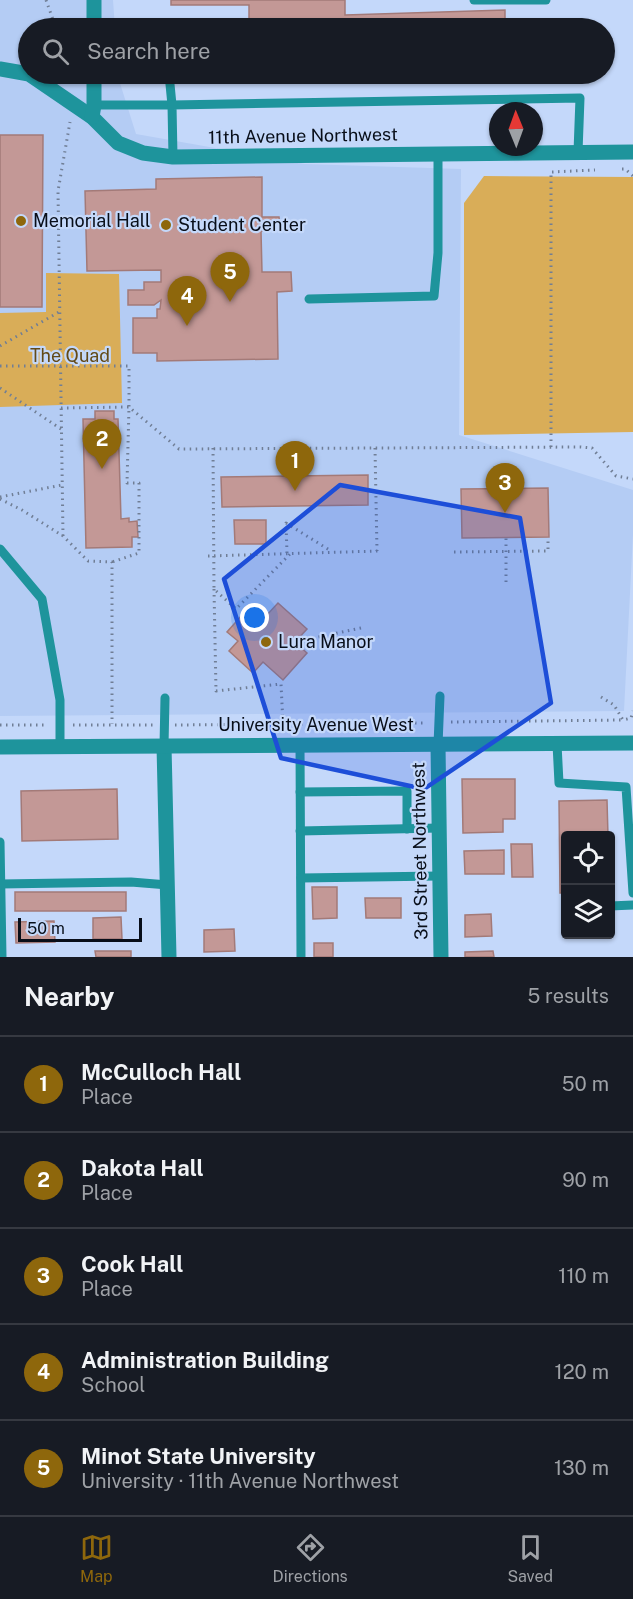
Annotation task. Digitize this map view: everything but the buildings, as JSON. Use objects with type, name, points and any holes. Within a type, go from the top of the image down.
[{"type":"street","points":[[94,0],[94,18]]},
{"type":"street","name":"11th Avenue Northwest","points":[[0,69],[18,72]]},
{"type":"street","name":"11th Avenue Northwest","points":[[44,84],[70,101],[93,111],[118,143],[143,153],[173,157],[633,152]]},
{"type":"street","points":[[93,111],[94,84]]},
{"type":"street","name":"University Avenue West","points":[[0,747],[633,742]]},
{"type":"street","name":"3rd Street Northwest","points":[[438,745],[441,957]]},
{"type":"street","points":[[164,746],[169,957]]},
{"type":"lane","points":[[474,0],[546,0]]},
{"type":"lane","points":[[170,84],[173,157]]},
{"type":"lane","points":[[93,111],[172,105],[580,98],[578,152]]},
{"type":"lane","points":[[309,299],[434,296],[438,254],[438,154]]},
{"type":"lane","points":[[0,549],[42,599],[60,700],[60,746]]},
{"type":"lane","points":[[438,745],[440,696]]},
{"type":"lane","points":[[164,746],[165,698]]},
{"type":"lane","points":[[300,744],[301,957]]},
{"type":"lane","points":[[557,744],[559,783],[626,786],[631,832],[633,893]]},
{"type":"lane","points":[[300,792],[407,791],[407,829]]},
{"type":"lane","points":[[300,831],[439,828]]},
{"type":"lane","points":[[0,842],[2,957]]},
{"type":"lane","points":[[301,878],[439,876]]},
{"type":"lane","points":[[0,884],[130,882],[168,885]]},
{"type":"lane","points":[[615,906],[633,905]]},
{"type":"path","points":[[46,0],[52,18]]},
{"type":"path","points":[[63,536],[58,191],[70,125],[69,84]]},
{"type":"path","points":[[614,169],[625,168],[633,176]]},
{"type":"path","points":[[551,447],[551,172],[604,169]]},
{"type":"path","points":[[1,345],[60,312]]},
{"type":"path","points":[[0,366],[129,366],[127,483],[139,483],[139,553],[112,562],[88,561],[63,536],[0,498]]},
{"type":"path","points":[[1,389],[61,429]]},
{"type":"path","points":[[61,408],[129,407],[179,449],[592,448],[616,476],[633,479]]},
{"type":"path","points":[[213,448],[216,692],[281,684],[283,724]]},
{"type":"path","points":[[208,556],[378,551],[375,448]]},
{"type":"path","points":[[0,498],[62,485]]},
{"type":"path","points":[[214,589],[236,609],[289,553],[286,523],[333,552]]},
{"type":"path","points":[[506,538],[506,582]]},
{"type":"path","points":[[454,552],[548,551],[548,541]]},
{"type":"path","points":[[112,562],[112,724]]},
{"type":"path","points":[[296,642],[361,628]]},
{"type":"path","points":[[601,697],[614,705],[623,720]]},
{"type":"path","points":[[0,725],[623,720],[631,718],[633,711]]},
{"type":"highlighted area","points":[[340,485],[520,518],[551,703],[424,789],[281,758],[224,579]]},
{"type":"shaded area","points":[[0,0],[113,0],[114,18],[18,18],[18,84],[120,84],[136,134],[305,164],[461,169],[459,435],[633,490],[624,711],[0,716]]},
{"type":"green space","points":[[484,176],[633,177],[633,432],[464,435],[464,203]]},
{"type":"green space","name":"The Quad","points":[[46,273],[119,274],[122,403],[0,407],[0,313],[46,312]]},
{"type":"place","name":"Memorial Hall","points":[[21,221]]},
{"type":"place","name":"Student Center","points":[[166,225]]},
{"type":"place","name":"Minot State University","points":[[230,302]]},
{"type":"place","name":"Administration Building","points":[[187,326]]},
{"type":"place","name":"Dakota Hall","points":[[102,469]]},
{"type":"place","name":"McCulloch Hall","points":[[295,491]]},
{"type":"place","name":"Cook Hall","points":[[505,513]]},
{"type":"place","name":"Lura Manor","points":[[266,642]]}]
